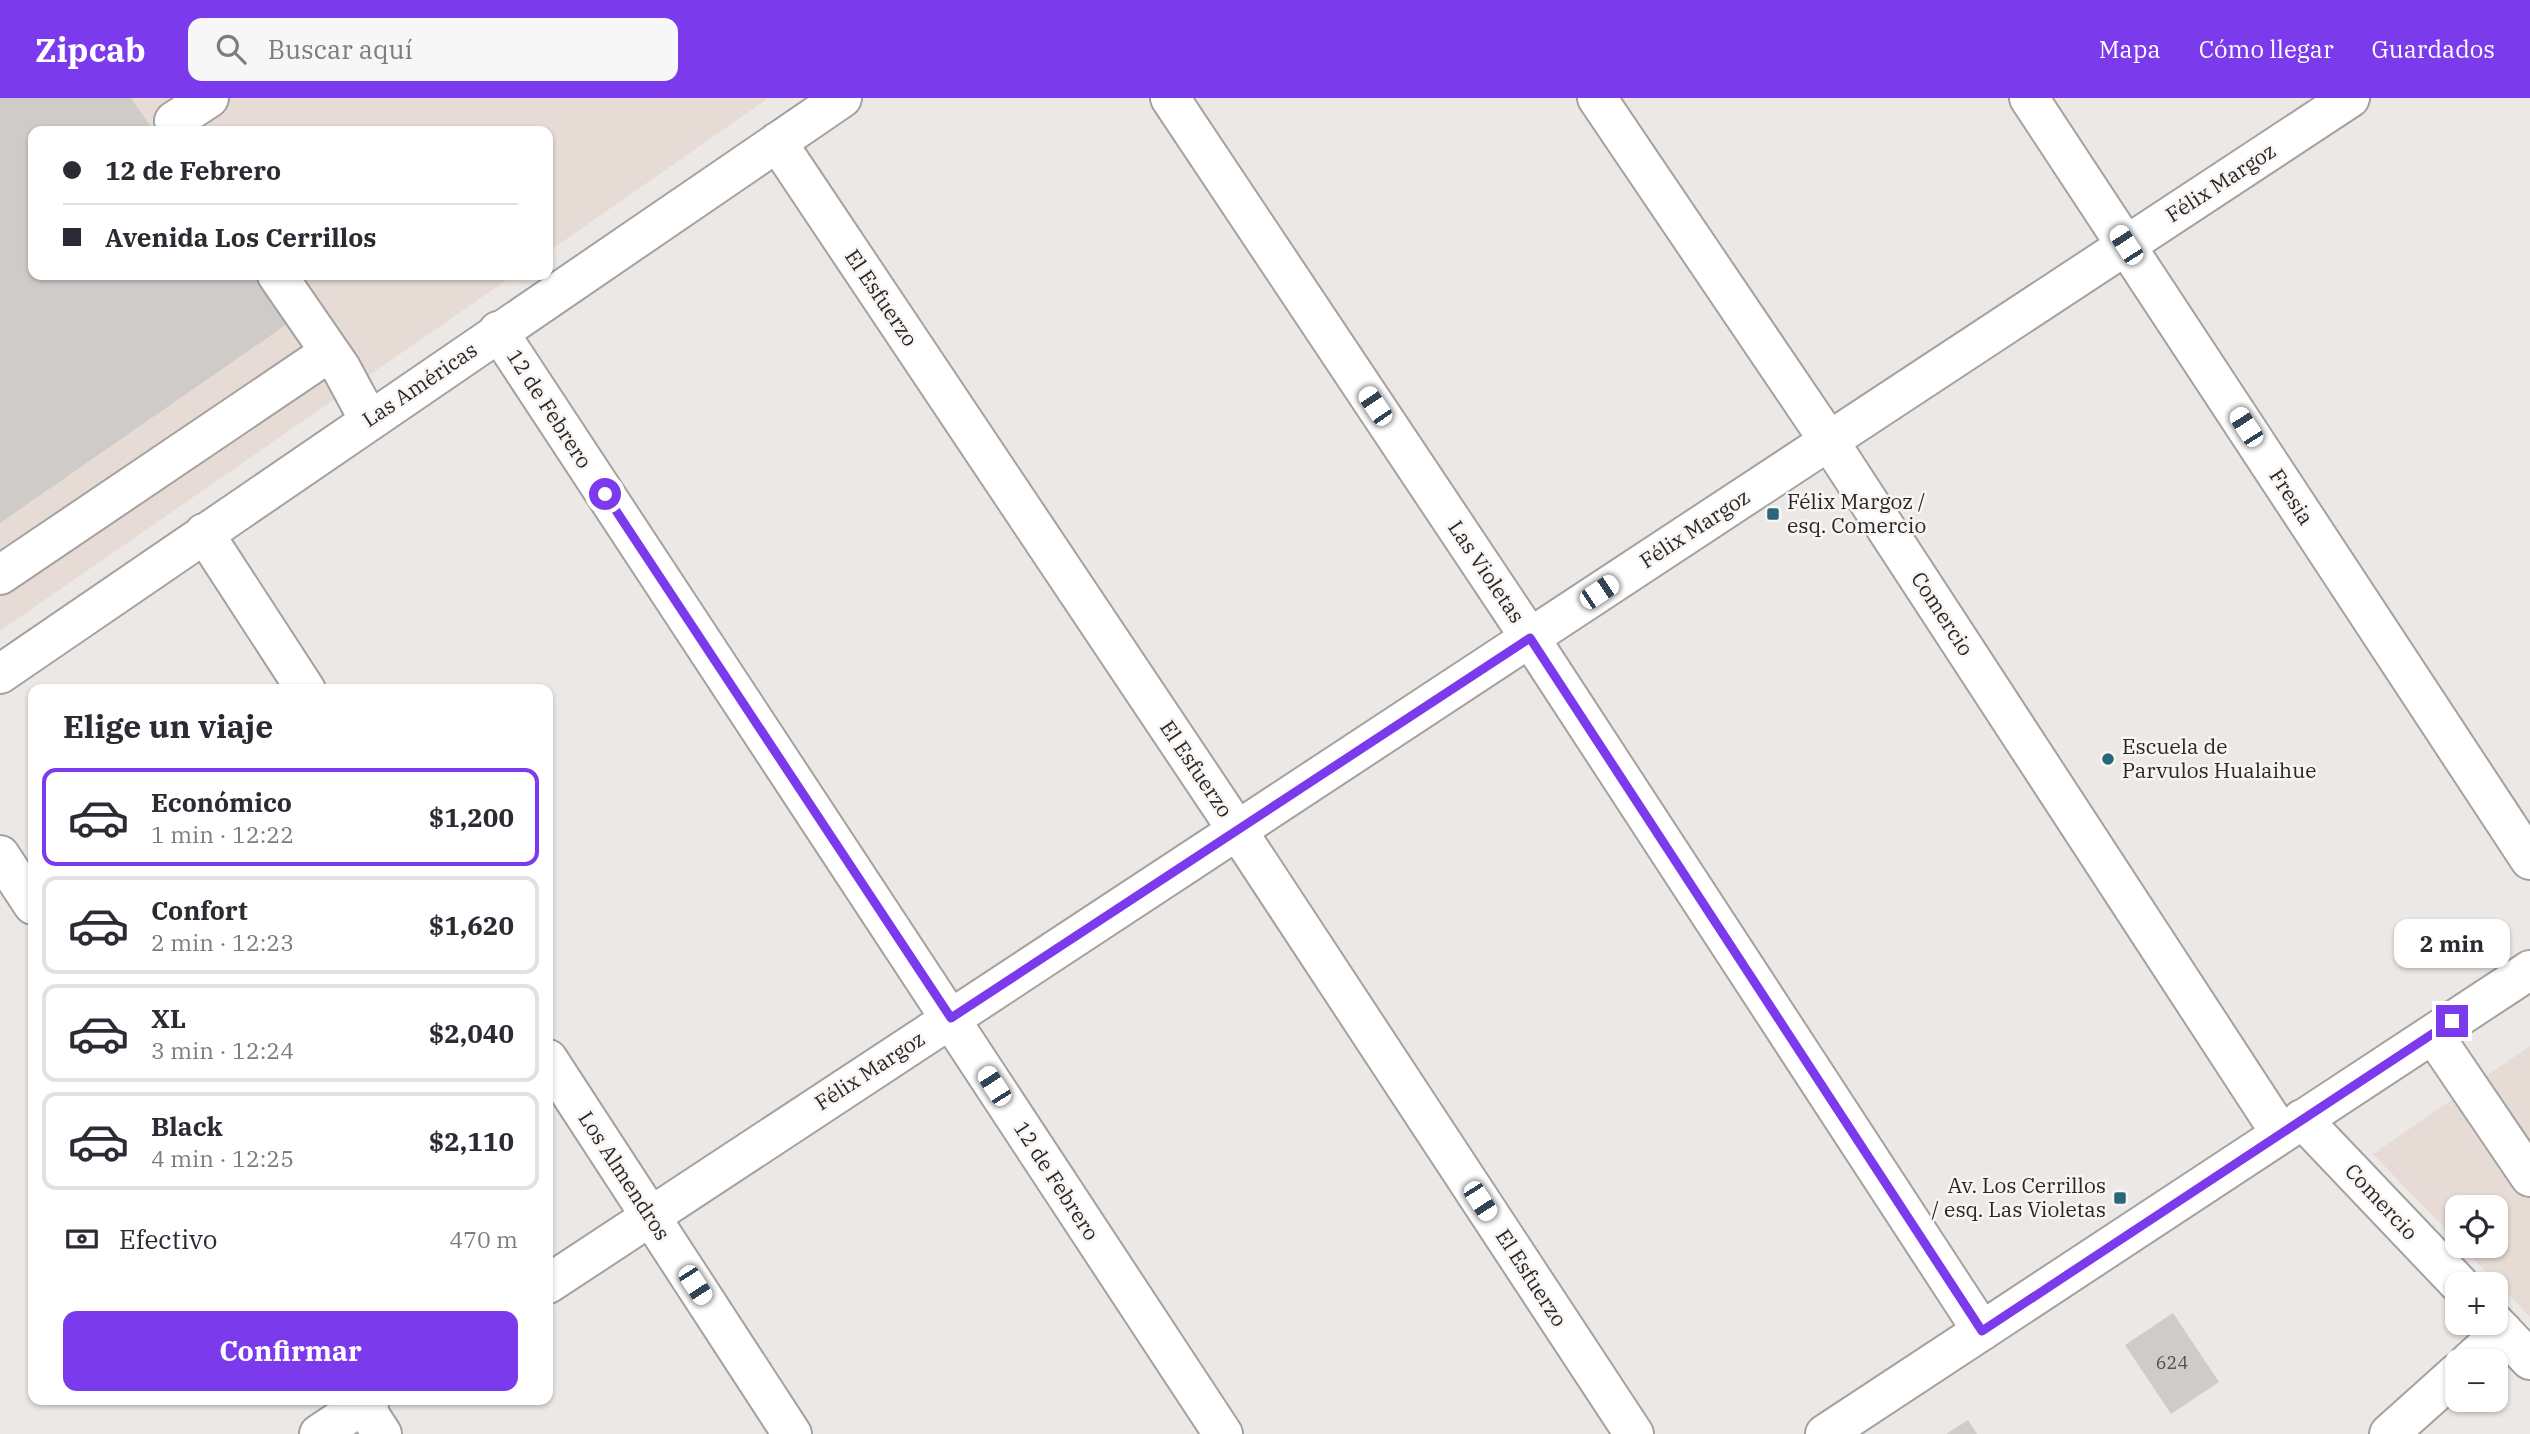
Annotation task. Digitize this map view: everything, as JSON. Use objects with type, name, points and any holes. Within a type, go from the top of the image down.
[{"type":"street","points":[[171,117],[209,98]]},
{"type":"street","name":"Las Américas","points":[[0,674],[842,98]]},
{"type":"street","name":"Las Violetas","points":[[1170,98],[1530,638],[1982,1331]]},
{"type":"street","name":"Comercio","points":[[1597,98],[2292,1127],[2446,1272]]},
{"type":"street","name":"Fresia","points":[[2029,98],[2530,860]]},
{"type":"street","name":"Félix Margoz","points":[[553,1280],[2350,98]]},
{"type":"street","name":"El Esfuerzo","points":[[777,142],[1237,830],[1634,1434]]},
{"type":"street","points":[[280,280],[330,352],[369,420]]},
{"type":"street","name":"12 de Febrero","points":[[498,331],[1223,1434]]},
{"type":"street","points":[[0,575],[330,352]]},
{"type":"street","points":[[204,533],[302,684]]},
{"type":"street","points":[[0,855],[28,897]]},
{"type":"street","points":[[1825,1434],[2530,970]]},
{"type":"street","points":[[2433,1034],[2530,1177]]},
{"type":"street","name":"Los Almendros","points":[[553,1067],[792,1434]]},
{"type":"street","points":[[2480,1349],[2492,1335]]},
{"type":"street","points":[[2507,1335],[2530,1360]]},
{"type":"street","points":[[2389,1434],[2445,1384]]},
{"type":"street","points":[[319,1434],[369,1410]]},
{"type":"shaded area","points":[[0,98],[767,99],[553,249],[553,126],[28,126],[28,280],[507,280],[0,631]]},
{"type":"shaded area","points":[[2530,1046],[2530,1317],[2508,1294],[2508,1272],[2486,1272],[2473,1258],[2508,1258],[2508,1195],[2445,1195],[2445,1229],[2373,1154]]},
{"type":"building","points":[[0,98],[131,98],[151,126],[28,126],[28,280],[256,280],[287,324],[0,523]]},
{"type":"building","points":[[2173,1313],[2219,1382],[2171,1414],[2125,1345]]},
{"type":"building","points":[[1968,1420],[1977,1434],[1946,1434]]},
{"type":"place","name":"Félix Margoz / esq. Comercio","points":[[1773,514]]},
{"type":"place","name":"Escuela de Parvulos Hualaihue","points":[[2108,759]]},
{"type":"place","name":"Av. Los Cerrillos / esq. Las Violetas","points":[[2120,1198]]},
{"type":"route","points":[[605,494],[951,1018],[1530,638],[1982,1331],[2452,1021]]}]
